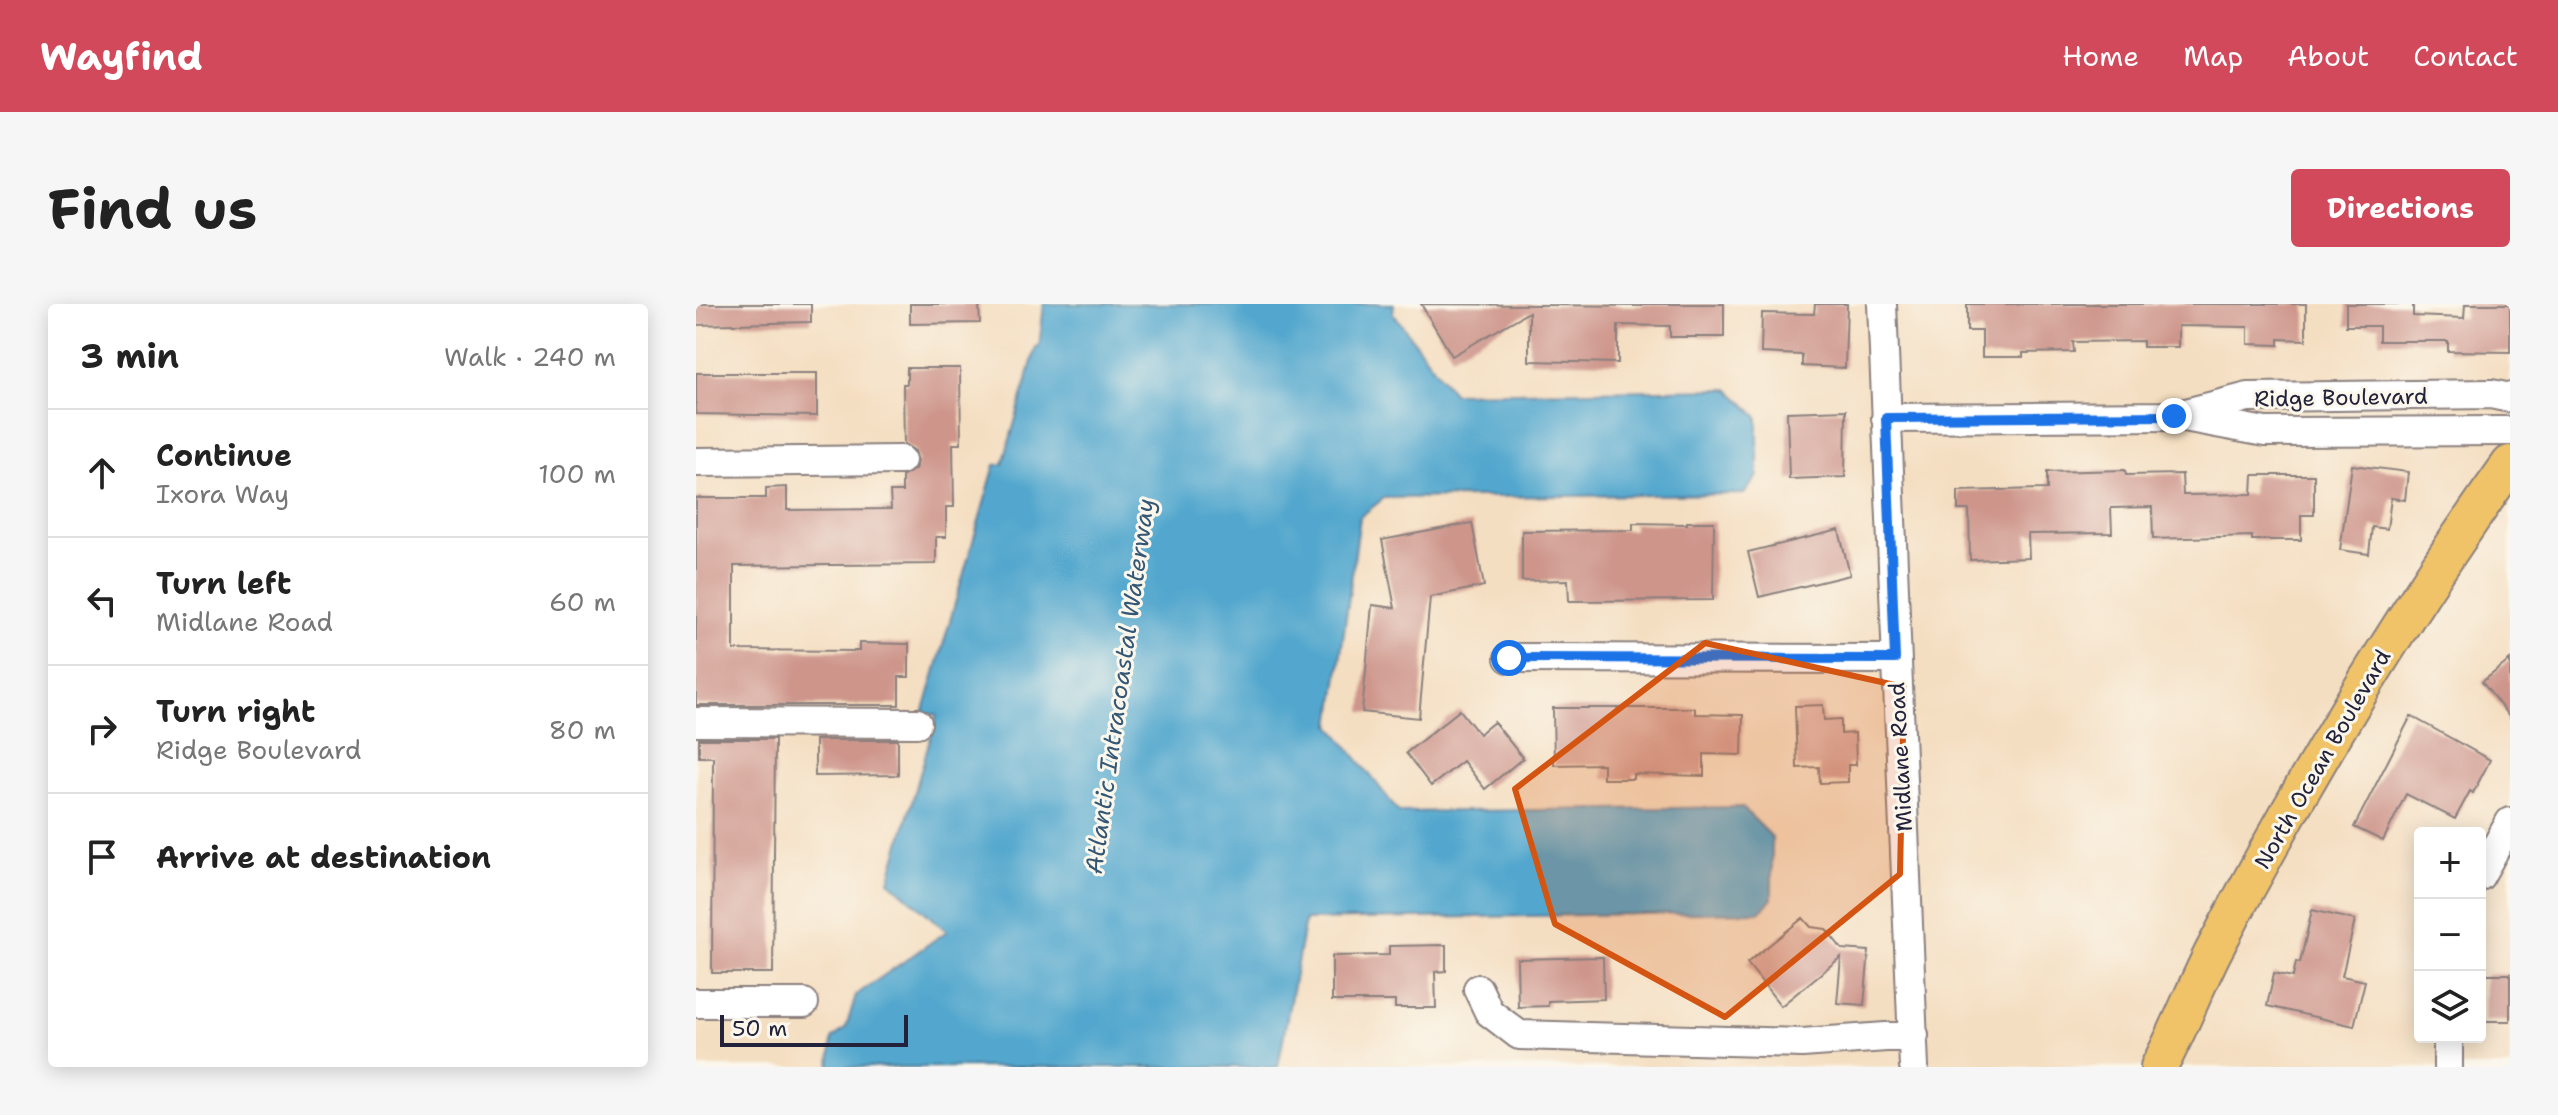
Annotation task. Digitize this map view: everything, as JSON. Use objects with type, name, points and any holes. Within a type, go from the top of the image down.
[{"type":"main road","name":"North Ocean Boulevard","points":[[2159,1067],[2212,955],[2280,828],[2406,615],[2510,464]]},
{"type":"street","name":"Midlane Road","points":[[1882,304],[1914,1067]]},
{"type":"street","name":"Ridge Boulevard","points":[[2174,416],[2248,397],[2491,394],[2510,398]]},
{"type":"street","name":"Ridge Boulevard","points":[[1886,418],[2174,416],[2265,432],[2510,431]]},
{"type":"street","points":[[696,462],[901,460]]},
{"type":"street","points":[[1509,658],[1895,659]]},
{"type":"street","points":[[696,722],[917,723]]},
{"type":"street","points":[[2486,865],[2510,822]]},
{"type":"street","points":[[1478,989],[1489,1012],[1519,1035],[1802,1043],[1914,1035]]},
{"type":"street","points":[[696,1003],[804,1003]]},
{"type":"street","points":[[2448,1043],[2448,1067]]},
{"type":"highlighted area","points":[[1705,643],[1904,687],[1900,874],[1725,1017],[1555,924],[1515,789]]},
{"type":"water","name":"Atlantic Intracoastal Waterway","points":[[1044,304],[1394,304],[1393,313],[1453,393],[1729,389],[1758,417],[1758,476],[1744,494],[1384,498],[1360,517],[1331,725],[1399,812],[1742,807],[1772,837],[1772,899],[1759,912],[1305,920],[1278,1067],[830,1067],[832,1039],[846,1028],[856,995],[947,931],[889,881],[937,715],[923,714],[995,465],[1003,464],[1036,347],[1039,347]]},
{"type":"building","points":[[696,304],[811,304],[811,322],[696,325]]},
{"type":"building","points":[[910,304],[979,304],[980,323],[910,324]]},
{"type":"building","points":[[1421,304],[1724,304],[1724,337],[1670,337],[1670,326],[1618,325],[1618,363],[1529,361],[1529,312],[1452,356]]},
{"type":"building","points":[[1815,304],[1847,304],[1845,368],[1802,366],[1802,355],[1761,353],[1762,313],[1814,314]]},
{"type":"building","points":[[1967,304],[2306,304],[2306,340],[2279,339],[2279,345],[2248,344],[2248,327],[2178,326],[2178,347],[2143,347],[2143,341],[2073,342],[2074,352],[1982,357],[1982,331],[1967,331]]},
{"type":"building","points":[[2346,304],[2413,304],[2413,316],[2464,318],[2465,304],[2510,304],[2510,352],[2448,351],[2448,341],[2379,341],[2379,326],[2346,326]]},
{"type":"building","points":[[907,368],[960,368],[961,444],[953,444],[954,507],[946,507],[946,537],[936,537],[936,564],[734,566],[734,650],[859,651],[859,643],[909,644],[909,677],[899,677],[899,705],[696,705],[696,498],[766,498],[766,488],[787,487],[787,510],[891,509],[890,492],[902,492],[902,477],[915,469],[918,461],[915,451],[904,444],[903,384],[907,384]]},
{"type":"building","points":[[696,373],[817,373],[817,416],[696,414]]},
{"type":"building","points":[[1846,410],[1845,477],[1789,479],[1787,412]]},
{"type":"building","points":[[2352,465],[2408,472],[2405,500],[2391,498],[2387,529],[2372,527],[2369,554],[2340,550]]},
{"type":"building","points":[[2125,470],[2126,475],[2182,474],[2183,495],[2252,494],[2253,475],[2314,475],[2314,515],[2301,515],[2301,540],[2252,540],[2252,536],[2153,539],[2152,507],[2111,508],[2112,533],[2028,534],[2029,558],[1970,560],[1969,510],[1958,510],[1958,491],[2047,489],[2047,472]]},
{"type":"building","points":[[1714,522],[1713,600],[1569,601],[1568,580],[1522,581],[1522,531],[1633,530],[1633,523]]},
{"type":"building","points":[[1472,523],[1484,586],[1430,597],[1419,718],[1362,712],[1372,605],[1395,608],[1382,540]]},
{"type":"building","points":[[1839,530],[1850,575],[1759,597],[1748,552]]},
{"type":"building","points":[[2510,660],[2510,718],[2482,682]]},
{"type":"building","points":[[1823,705],[1824,720],[1841,719],[1841,734],[1855,733],[1856,765],[1848,765],[1848,782],[1820,783],[1819,767],[1797,768],[1795,706]]},
{"type":"building","points":[[1553,708],[1695,708],[1695,714],[1743,715],[1742,755],[1704,754],[1704,776],[1633,774],[1633,779],[1603,779],[1603,764],[1554,765]]},
{"type":"building","points":[[1460,710],[1479,734],[1494,722],[1523,758],[1485,789],[1463,761],[1431,786],[1406,753]]},
{"type":"building","points":[[2411,716],[2490,760],[2455,819],[2406,794],[2383,841],[2354,827]]},
{"type":"building","points":[[699,739],[775,739],[773,973],[712,973],[713,757],[699,757]]},
{"type":"building","points":[[815,740],[898,740],[898,775],[815,776]]},
{"type":"building","points":[[2312,910],[2355,920],[2342,976],[2365,981],[2354,1026],[2267,1006],[2274,973],[2293,977],[2296,962],[2300,963]]},
{"type":"building","points":[[1803,918],[1811,927],[1826,929],[1842,949],[1869,951],[1864,1005],[1837,1003],[1841,957],[1781,1006],[1747,963]]},
{"type":"building","points":[[1446,945],[1446,971],[1435,972],[1436,1008],[1395,1008],[1395,1001],[1332,1001],[1332,956],[1389,955],[1389,946]]},
{"type":"building","points":[[1603,957],[1604,999],[1548,1001],[1548,1006],[1518,1007],[1517,959]]},
{"type":"building","points":[[2486,974],[2510,974],[2510,1021],[2486,1021]]},
{"type":"route","points":[[1509,658],[1895,659],[1886,418],[2174,416]]}]
